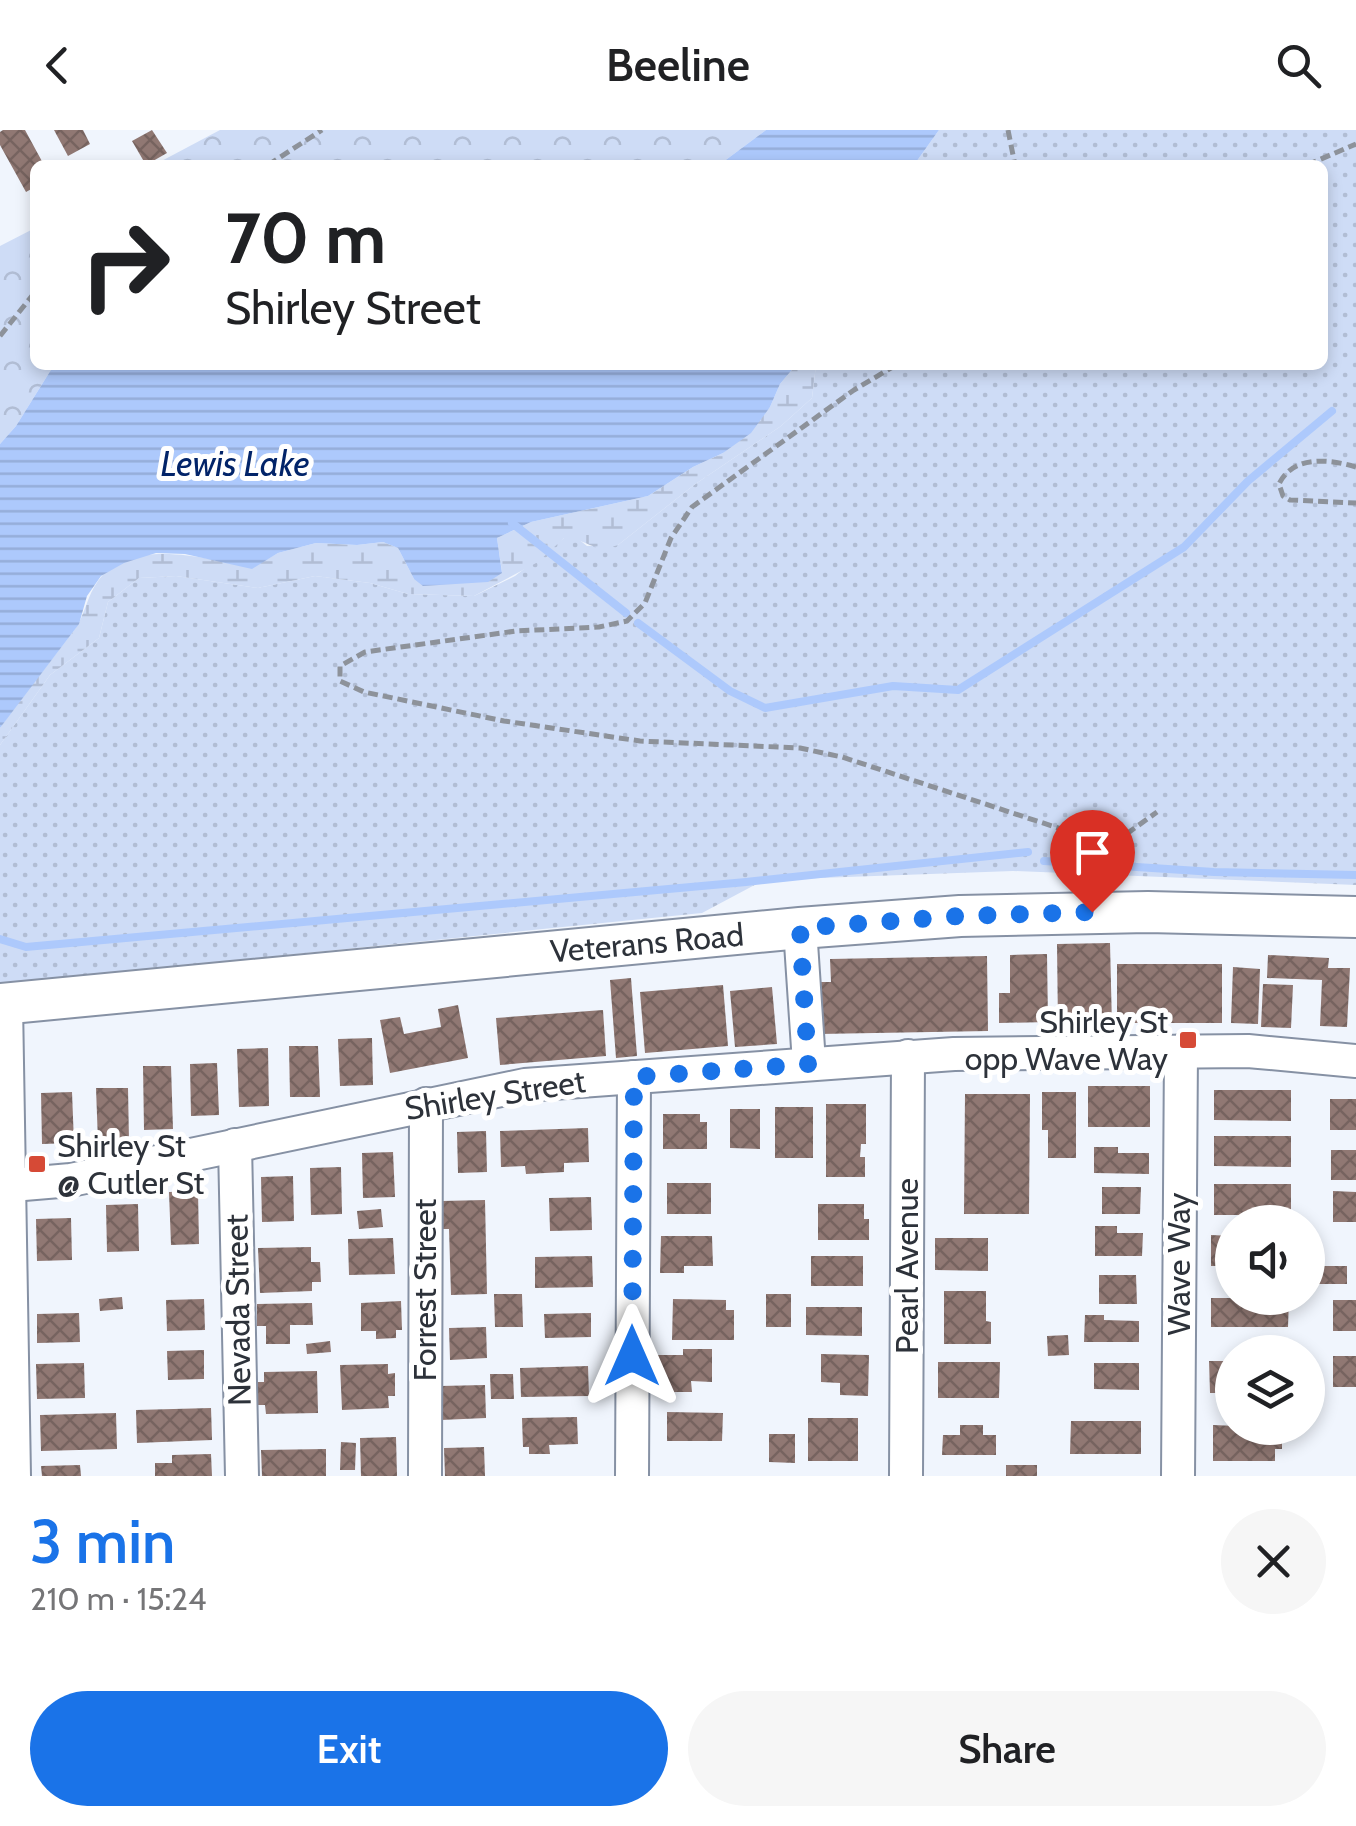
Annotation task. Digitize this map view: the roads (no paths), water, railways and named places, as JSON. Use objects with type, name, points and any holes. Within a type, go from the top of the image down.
[{"type":"main road","name":"Veterans Road","points":[[3,1004],[960,916],[1092,912],[1356,917]]},
{"type":"street","points":[[800,928],[808,1064]]},
{"type":"street","points":[[3,1004],[14,1476]]},
{"type":"street","name":"Shirley Street","points":[[5,1186],[71,1180],[509,1086],[908,1056],[1180,1051],[1285,1052],[1356,1060]]},
{"type":"street","name":"Wave Way","points":[[1178,1476],[1180,1051]]},
{"type":"street","name":"Pearl Avenue","points":[[906,1476],[908,1056]]},
{"type":"street","points":[[632,1476],[634,1077]]},
{"type":"street","name":"Forrest Street","points":[[424,1476],[426,1104]]},
{"type":"street","name":"Nevada Street","points":[[235,1145],[242,1476]]},
{"type":"water","points":[[766,130],[939,130],[918,160],[726,160]]},
{"type":"water","name":"Lewis Lake","points":[[51,370],[792,370],[751,433],[648,496],[531,522],[497,538],[502,573],[488,582],[423,586],[414,579],[398,548],[383,542],[316,543],[278,553],[252,569],[185,554],[156,553],[124,563],[101,576],[87,596],[79,624],[0,728],[0,444]]},
{"type":"waterway","points":[[638,623],[730,691],[765,708],[893,686],[958,690],[1184,547],[1248,481],[1332,411]]},
{"type":"waterway","points":[[512,523],[626,613]]},
{"type":"waterway","points":[[0,939],[26,947],[746,882],[1028,852]]},
{"type":"waterway","points":[[1044,861],[1214,872],[1356,875]]},
{"type":"place","name":"Shirley St opp Wave Way","points":[[1188,1040]]},
{"type":"place","name":"Shirley St @ Cutler St","points":[[37,1164]]}]
